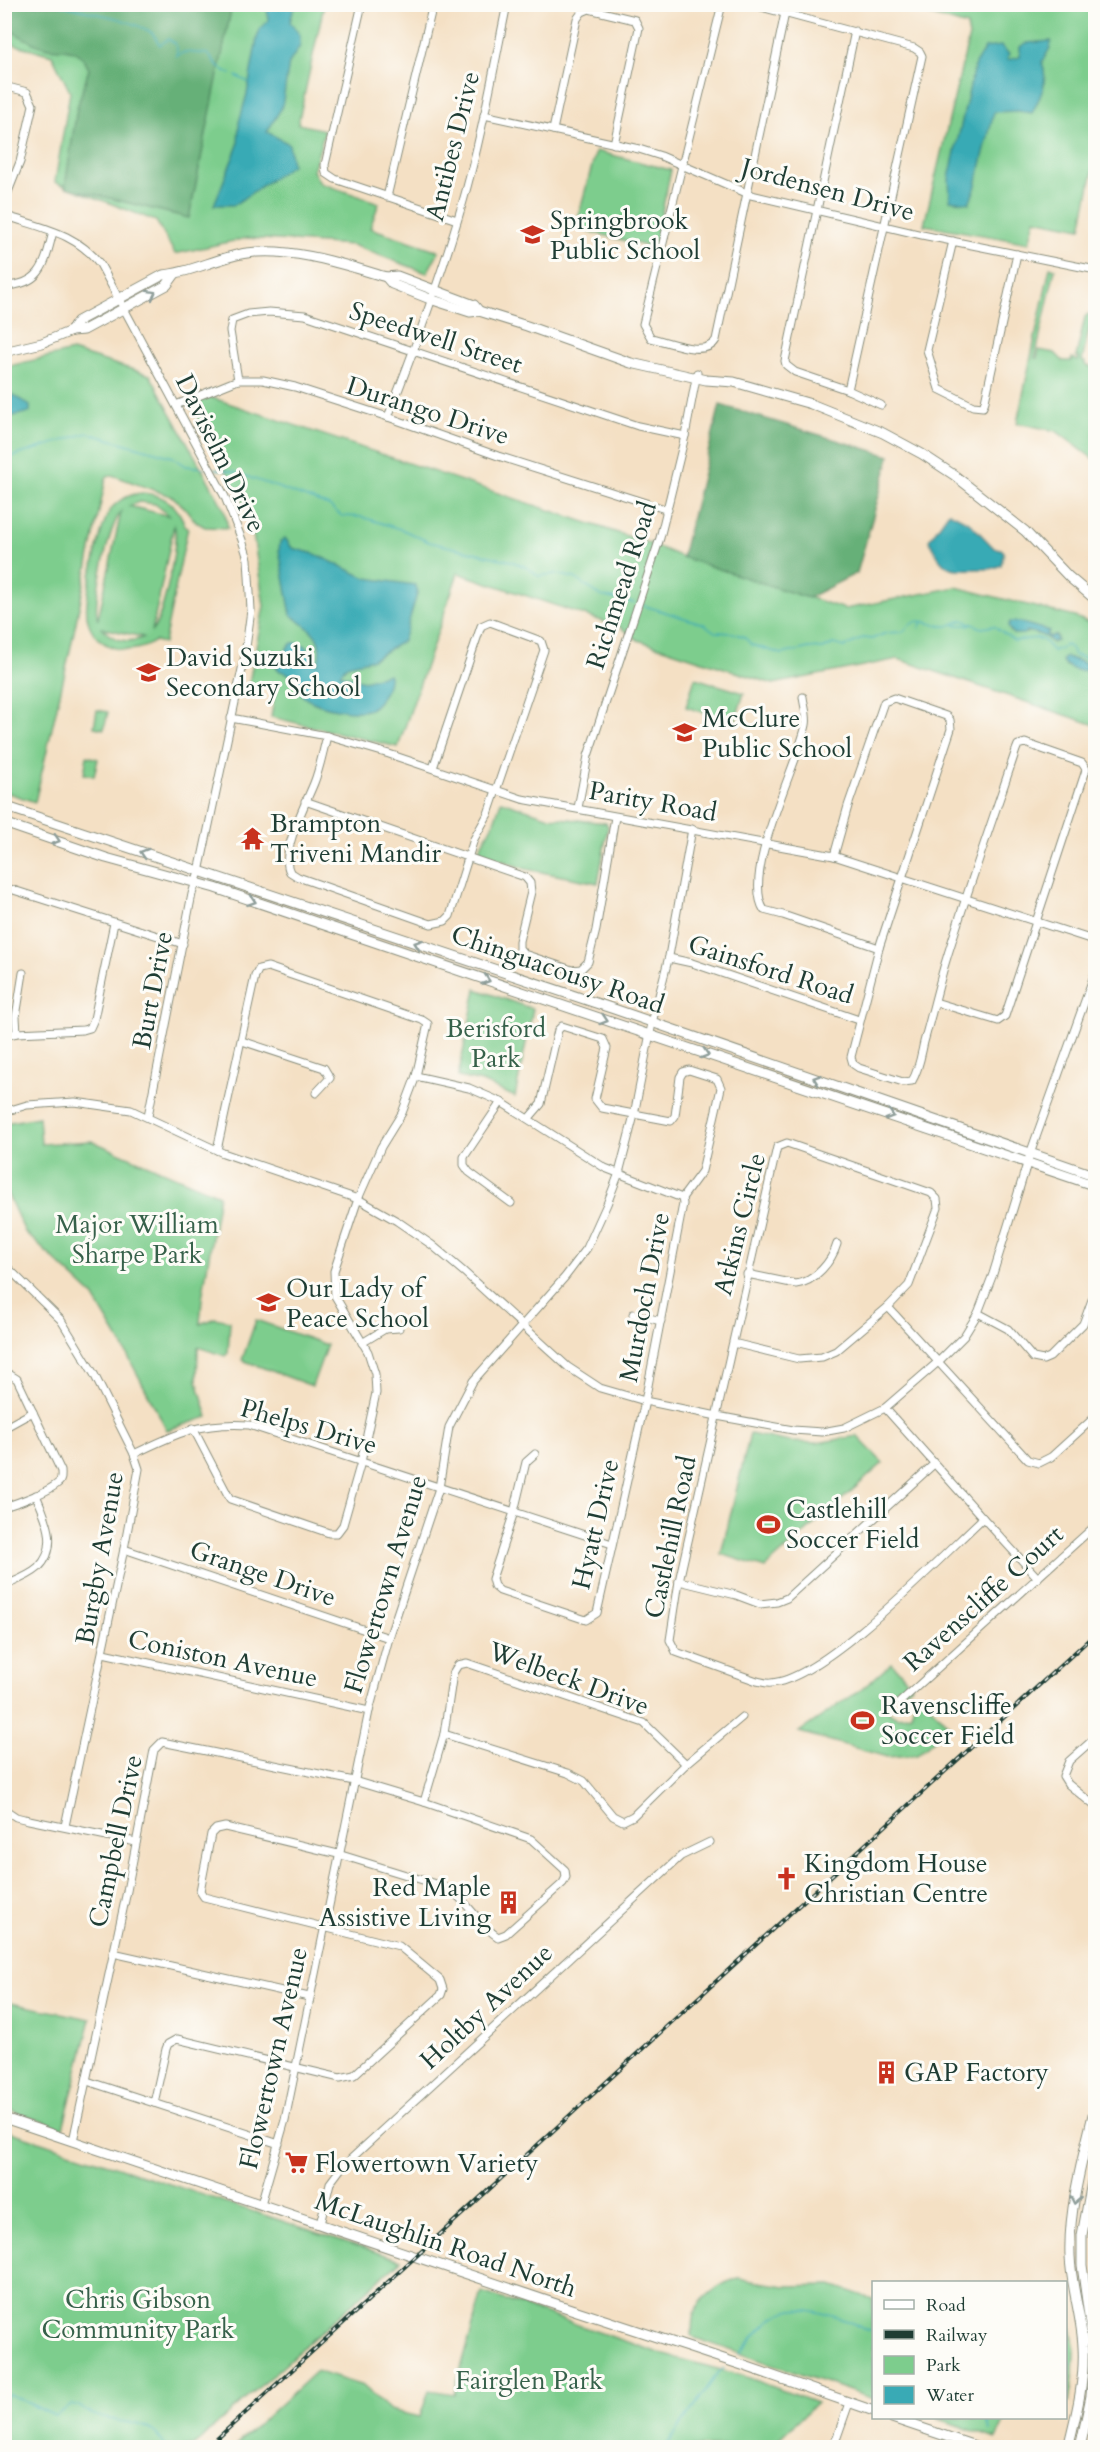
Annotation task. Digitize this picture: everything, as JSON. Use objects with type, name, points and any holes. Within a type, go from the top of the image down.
[{"type":"main road","points":[[71,330],[78,321],[162,275],[175,274],[248,253],[275,253],[320,258],[386,277],[397,276],[432,295],[474,305],[479,311],[631,363],[722,380],[811,404],[883,433],[922,453],[954,475],[1025,531],[1069,577],[1095,600]]},
{"type":"main road","points":[[4,352],[42,343],[71,330],[84,330],[167,285],[175,274]]},
{"type":"main road","name":"Chinguacousy Road","points":[[4,806],[652,1023],[1029,1158],[1095,1186]]},
{"type":"main road","name":"Chinguacousy Road","points":[[4,823],[106,858],[196,882],[650,1035],[1029,1158],[1095,1176]]},
{"type":"main road","points":[[1068,2448],[1082,2383],[1083,2347],[1070,2257],[1071,2229],[1095,2102]]},
{"type":"main road","name":"McLaughlin Road North","points":[[4,2118],[742,2365],[872,2412]]},
{"type":"main road","points":[[1080,2448],[1093,2381],[1094,2344],[1082,2265],[1082,2235],[1095,2161]]},
{"type":"main road","points":[[895,2419],[981,2448]]},
{"type":"street","points":[[362,4],[325,169],[332,178],[457,220]]},
{"type":"street","points":[[387,197],[433,4]]},
{"type":"street","name":"Antibes Drive","points":[[388,417],[414,351],[457,220],[484,115],[507,4]]},
{"type":"street","points":[[722,4],[643,324],[651,338],[701,349],[714,344],[785,13]]},
{"type":"street","points":[[750,4],[914,48],[922,56],[848,390]]},
{"type":"street","points":[[554,130],[577,19],[582,12],[589,9],[635,20],[639,28],[614,144]]},
{"type":"street","points":[[855,31],[819,211],[785,361],[786,365],[795,372],[848,390],[881,405]]},
{"type":"street","points":[[4,86],[27,92],[33,105],[20,162],[4,202]]},
{"type":"street","name":"Jordensen Drive","points":[[484,115],[639,149],[683,165],[748,194],[952,241],[1095,270]]},
{"type":"street","name":"Daviselm Drive","points":[[4,215],[78,241],[89,249],[100,264],[204,457],[242,540],[250,582],[251,610],[247,641],[200,872]]},
{"type":"street","points":[[4,286],[20,284],[37,276],[45,263],[53,232]]},
{"type":"street","points":[[952,241],[927,350],[939,389],[973,406],[983,407],[1017,254]]},
{"type":"street","name":"Speedwell Street","points":[[238,380],[230,325],[236,317],[248,314],[286,312],[305,315],[638,426],[685,436]]},
{"type":"street","name":"Richmead Road","points":[[578,808],[588,756],[668,510],[696,376]]},
{"type":"street","name":"Durango Drive","points":[[176,405],[238,380],[263,380],[279,383],[668,510]]},
{"type":"street","points":[[327,736],[315,781],[305,801],[286,858],[290,872],[298,877],[431,924],[438,923],[450,916],[474,839],[488,814],[497,790],[544,650],[539,639],[490,622],[481,626],[433,768]]},
{"type":"street","points":[[803,698],[807,723],[765,844],[757,890],[760,904],[764,910],[879,948]]},
{"type":"street","points":[[834,856],[848,806],[884,702],[894,698],[946,716],[952,725],[879,948],[851,1057],[852,1064],[907,1082],[912,1081],[916,1074],[935,1002],[966,898],[1016,750],[1021,744],[1029,744],[1078,760],[1086,769],[1002,1020],[993,1020],[935,1002]]},
{"type":"street","name":"Parity Road","points":[[231,718],[327,736],[433,768],[522,799],[834,856],[1095,941]]},
{"type":"street","points":[[305,801],[528,880],[531,892],[519,948],[524,954],[576,970],[585,966],[596,930],[615,817]]},
{"type":"street","name":"Flowertown Avenue","points":[[261,2204],[279,2144],[369,1711],[389,1638],[439,1488],[449,1427],[460,1402],[473,1381],[565,1277],[587,1248],[619,1173],[634,1115],[652,1023],[669,958],[692,829]]},
{"type":"street","name":"Burt Drive","points":[[148,1116],[196,882],[200,872]]},
{"type":"street","points":[[4,887],[183,944]]},
{"type":"street","points":[[4,1036],[90,1028],[94,1019],[114,923]]},
{"type":"street","name":"Gainsford Road","points":[[669,958],[692,963],[859,1020]]},
{"type":"street","points":[[194,1428],[230,1499],[329,1533],[337,1533],[343,1525],[361,1462],[376,1393],[375,1374],[362,1342],[339,1305],[333,1285],[337,1258],[358,1198],[381,1147],[402,1113],[417,1076],[428,1024],[268,967],[259,969],[255,976],[217,1150]]},
{"type":"street","points":[[4,1112],[27,1105],[75,1102],[131,1110],[217,1150],[358,1198],[398,1221],[432,1245],[568,1367],[600,1388],[645,1401],[717,1416],[793,1431],[822,1432],[844,1428],[885,1408],[964,1336],[978,1313],[1095,970]]},
{"type":"street","points":[[17,1033],[16,1017],[23,974]]},
{"type":"street","points":[[529,1118],[541,1104],[558,1030],[562,1026],[603,1039],[606,1047],[595,1099],[602,1108],[671,1121],[675,1116],[680,1077],[683,1072],[689,1070],[717,1079],[721,1088],[702,1171],[682,1198]]},
{"type":"street","points":[[242,1041],[324,1068],[330,1078],[316,1093]]},
{"type":"street","name":"Murdoch Drive","points":[[417,1076],[469,1088],[501,1102],[605,1168],[682,1198],[683,1204],[645,1401]]},
{"type":"street","points":[[501,1102],[464,1157],[464,1165],[469,1172],[511,1203]]},
{"type":"street","name":"Atkins Circle","points":[[717,1416],[777,1147],[787,1143],[931,1193],[937,1199],[938,1208],[909,1285],[836,1351],[822,1357],[799,1359],[734,1343]]},
{"type":"street","points":[[747,1274],[796,1284],[803,1283],[814,1277],[834,1254],[837,1244]]},
{"type":"street","name":"Burgby Avenue","points":[[6,1268],[61,1320],[94,1374],[134,1454],[138,1475],[103,1653],[65,1826]]},
{"type":"street","points":[[978,1313],[1008,1329],[1033,1358],[1043,1360],[1050,1357],[1083,1324],[1095,1288]]},
{"type":"street","points":[[888,1306],[1028,1460],[1039,1464],[1051,1457],[1095,1416]]},
{"type":"street","points":[[633,1314],[661,1321]]},
{"type":"street","points":[[362,1342],[385,1329],[399,1328]]},
{"type":"street","points":[[4,1371],[17,1379],[61,1471],[62,1478],[58,1483],[36,1495],[4,1507]]},
{"type":"street","name":"Hyatt Drive","points":[[514,1512],[492,1579],[494,1586],[500,1591],[586,1620],[597,1613],[645,1401]]},
{"type":"street","points":[[885,1408],[1038,1578]]},
{"type":"street","points":[[4,1428],[33,1412]]},
{"type":"street","name":"Castlehill Road","points":[[717,1416],[679,1581],[670,1640],[676,1652],[770,1683],[786,1680],[807,1670],[851,1640],[982,1518]]},
{"type":"street","name":"Phelps Drive","points":[[134,1454],[194,1428],[226,1424],[249,1425],[612,1544]]},
{"type":"street","points":[[514,1512],[526,1462],[535,1454]]},
{"type":"street","points":[[679,1581],[736,1595],[760,1604],[787,1598],[934,1464]]},
{"type":"street","points":[[4,1586],[38,1568],[47,1555],[51,1541],[48,1523],[36,1495]]},
{"type":"street","name":"Ravenscliffe Court","points":[[900,1702],[1095,1525]]},
{"type":"street","name":"Grange Drive","points":[[124,1549],[389,1638]]},
{"type":"street","name":"Coniston Avenue","points":[[103,1653],[369,1711]]},
{"type":"street","name":"Welbeck Drive","points":[[424,1802],[444,1734],[453,1673],[458,1665],[467,1663],[644,1723],[686,1764]]},
{"type":"street","points":[[444,1734],[568,1773],[584,1781],[613,1816],[623,1821],[633,1815],[686,1764],[742,1717]]},
{"type":"street","points":[[1095,1737],[1069,1761],[1063,1776],[1068,1784],[1095,1807]]},
{"type":"street","name":"Campbell Drive","points":[[73,2141],[154,1750],[162,1743],[354,1780]]},
{"type":"street","points":[[154,2103],[166,2049],[168,2044],[177,2040],[339,2078],[354,2075],[441,1995],[443,1989],[440,1980],[399,1946],[204,1897],[200,1892],[211,1834],[216,1829],[225,1827],[338,1854],[454,1891],[498,1937],[506,1934],[566,1878],[565,1870],[531,1839],[354,1780]]},
{"type":"street","points":[[4,1809],[16,1817],[136,1842]]},
{"type":"street","name":"Holtby Avenue","points":[[320,2224],[330,2183],[342,2168],[681,1856],[710,1842]]},
{"type":"street","points":[[113,1953],[309,1996]]},
{"type":"street","points":[[87,2082],[279,2144]]},
{"type":"street","points":[[830,2448],[837,2437],[849,2403]]},
{"type":"green space","points":[[4,5],[324,5],[298,124],[325,130],[313,171],[320,183],[379,203],[370,228],[439,251],[427,273],[352,245],[247,238],[175,254],[156,221],[55,182],[70,92],[52,55],[5,42]]},
{"type":"green space","points":[[4,5],[232,5],[189,218],[65,187],[77,108],[89,69],[84,60],[73,51],[46,48],[5,27]]},
{"type":"green space","points":[[896,5],[1095,5],[1095,161],[1081,228],[1035,219],[1029,243],[924,225],[969,36],[967,26]]},
{"type":"green space","points":[[596,151],[671,170],[654,248],[575,228]]},
{"type":"green space","points":[[1050,267],[1055,269],[1035,358],[1039,350],[1055,353],[1063,361],[1072,361],[1072,358],[1078,361],[1079,358],[1076,357],[1085,317],[1088,314],[1092,315],[1082,361],[1085,365],[1095,368],[1095,460],[1056,431],[1017,423]]},
{"type":"green space","points":[[72,351],[150,375],[224,509],[228,528],[205,527],[196,522],[173,497],[112,475],[106,478],[35,802],[5,792],[5,367]]},
{"type":"green space","points":[[207,396],[648,543],[682,557],[845,609],[956,587],[1075,617],[1095,625],[1095,725],[898,659],[773,684],[638,640],[620,627],[458,573],[398,747],[271,717],[276,688],[249,683],[264,606],[250,515],[191,406]],"holes":[[[1020,623],[1049,631],[1047,636],[1057,636],[1057,641],[1052,643],[1043,636],[1026,631],[1027,633],[1013,634],[1009,625]],[[1065,657],[1083,662],[1086,671],[1068,667],[1062,661]]]},
{"type":"green space","points":[[720,405],[890,456],[857,573],[808,598],[682,557]]},
{"type":"green space","points":[[143,493],[158,496],[170,502],[179,513],[185,526],[188,527],[164,643],[155,641],[135,649],[124,650],[104,643],[90,627],[87,616],[88,594],[94,561],[107,516],[118,502],[129,496]],"holes":[[[139,502],[155,504],[170,516],[129,506]],[[121,512],[98,620],[99,581],[116,520]],[[174,525],[175,545],[169,578],[161,611],[152,631]],[[102,628],[144,637],[127,641]]]},
{"type":"green space","points":[[695,678],[744,693],[735,722],[686,707]]},
{"type":"green space","points":[[97,710],[108,712],[104,729],[94,727]]},
{"type":"green space","points":[[87,756],[98,759],[94,776],[84,774]]},
{"type":"green space","points":[[501,801],[550,817],[606,823],[608,826],[598,883],[526,869],[482,854],[479,849],[494,822]]},
{"type":"green space","name":"Berisford Park","points":[[476,989],[533,1009],[515,1097],[482,1082],[458,1077]]},
{"type":"green space","name":"Major William Sharpe Park","points":[[39,1117],[41,1144],[92,1141],[219,1195],[200,1324],[215,1318],[230,1321],[228,1353],[225,1356],[198,1347],[197,1381],[208,1417],[167,1430],[93,1296],[25,1232],[5,1189],[5,1123]]},
{"type":"green space","points":[[256,1320],[327,1345],[312,1386],[242,1360]]},
{"type":"green space","points":[[750,1434],[790,1442],[817,1443],[857,1436],[883,1463],[765,1568],[721,1554]]},
{"type":"green space","points":[[892,1663],[912,1686],[907,1690],[897,1690],[889,1696],[886,1702],[890,1713],[897,1717],[911,1714],[915,1699],[920,1694],[949,1726],[917,1755],[887,1757],[799,1732],[862,1689]]},
{"type":"green space","points":[[5,2002],[91,2019],[63,2128],[5,2109]]},
{"type":"green space","name":"Chris Gibson Community Park","points":[[5,2130],[401,2260],[192,2447],[5,2447]]},
{"type":"green space","points":[[733,2280],[786,2286],[831,2285],[872,2299],[872,2399],[692,2337],[692,2322],[697,2307],[720,2286]]},
{"type":"green space","name":"Fairglen Park","points":[[482,2292],[665,2355],[744,2376],[816,2403],[770,2447],[234,2447],[316,2371],[363,2386],[390,2410],[420,2417],[429,2390],[454,2394]]},
{"type":"green space","points":[[1067,2306],[1075,2351],[1069,2401],[1067,2400]]},
{"type":"green space","points":[[940,2419],[1006,2419],[996,2439]]},
{"type":"water","points":[[267,5],[300,5],[293,10],[290,22],[300,35],[300,46],[289,63],[282,107],[267,132],[289,144],[292,165],[234,205],[214,205],[238,145],[239,122],[247,94],[257,38],[260,29],[268,21]]},
{"type":"water","points":[[1051,41],[1050,48],[1042,62],[1045,76],[1043,88],[1032,113],[994,112],[975,189],[969,203],[950,200],[949,178],[975,64],[985,48],[1001,46],[1009,54],[1007,60],[1020,57],[1020,47],[1026,43]]},
{"type":"water","points":[[12,394],[30,406],[30,412],[5,418],[5,402],[10,401]]},
{"type":"water","points":[[949,512],[969,522],[994,548],[1004,552],[1001,565],[989,569],[958,569],[942,562],[929,540]]},
{"type":"water","points":[[285,538],[292,548],[315,554],[366,578],[415,585],[418,591],[403,641],[373,659],[347,665],[340,674],[364,681],[389,674],[386,689],[370,709],[347,711],[313,702],[303,696],[292,676],[276,667],[283,663],[287,648],[292,643],[305,645],[315,663],[318,664],[320,655],[320,647],[315,635],[291,615],[279,550],[280,542]]},
{"type":"water","points":[[1010,622],[1019,622],[1049,631],[1046,635],[1050,637],[1055,635],[1057,641],[1052,642],[1043,636],[1027,631],[1023,634],[1013,634],[1008,627]]},
{"type":"water","points":[[1065,657],[1083,662],[1088,669],[1081,671],[1071,668],[1062,661]]},
{"type":"waterway","points":[[58,4],[139,26],[151,32],[160,45],[168,39],[173,42],[177,48],[176,56],[185,52],[208,54],[218,67],[231,74]]},
{"type":"waterway","points":[[236,76],[248,82]]},
{"type":"waterway","points":[[4,457],[11,457],[87,433],[173,457],[186,466],[206,468]]},
{"type":"waterway","points":[[214,469],[234,472],[313,500],[329,506],[342,516],[362,517],[403,530],[429,542],[511,561],[526,567],[538,576],[556,574],[575,578],[601,596],[634,603]]},
{"type":"waterway","points":[[642,605],[704,624],[715,632],[733,633],[744,637],[752,645],[782,654],[809,648],[823,649],[833,644],[845,647],[863,638],[872,639],[886,633],[903,632],[914,622],[919,621],[946,626],[963,620],[982,628],[994,626],[1014,641],[1037,638],[1043,640],[1053,651],[1067,645],[1074,655],[1096,661]]},
{"type":"waterway","points":[[919,628],[922,622]]},
{"type":"waterway","points":[[955,625],[971,625]]},
{"type":"waterway","points":[[740,2354],[764,2326],[775,2317],[797,2310],[827,2314],[872,2331]]},
{"type":"waterway","points":[[1067,2364],[1074,2363]]},
{"type":"waterway","points":[[665,2448],[718,2373],[724,2368]]},
{"type":"waterway","points":[[4,2398],[9,2394],[55,2416],[71,2405],[78,2405],[96,2416],[145,2427],[156,2434],[167,2448]]},
{"type":"waterway","points":[[987,2419],[990,2430]]},
{"type":"railway","points":[[207,2448],[1096,1633]]},
{"type":"place","name":"Springbrook Public School","points":[[532,235]]},
{"type":"place","name":"David Suzuki Secondary School","points":[[148,672]]},
{"type":"place","name":"McClure Public School","points":[[684,733]]},
{"type":"place","name":"Brampton Triveni Mandir","points":[[252,838]]},
{"type":"place","name":"Our Lady of Peace School","points":[[268,1303]]},
{"type":"place","name":"Castlehill Soccer Field","points":[[768,1524]]},
{"type":"place","name":"Ravenscliffe Soccer Field","points":[[863,1720]]},
{"type":"place","name":"Kingdom House Christian Centre","points":[[786,1878]]},
{"type":"place","name":"Red Maple Assistive Living","points":[[509,1902]]},
{"type":"place","name":"GAP Factory","points":[[886,2072]]},
{"type":"place","name":"Flowertown Variety","points":[[297,2163]]}]
